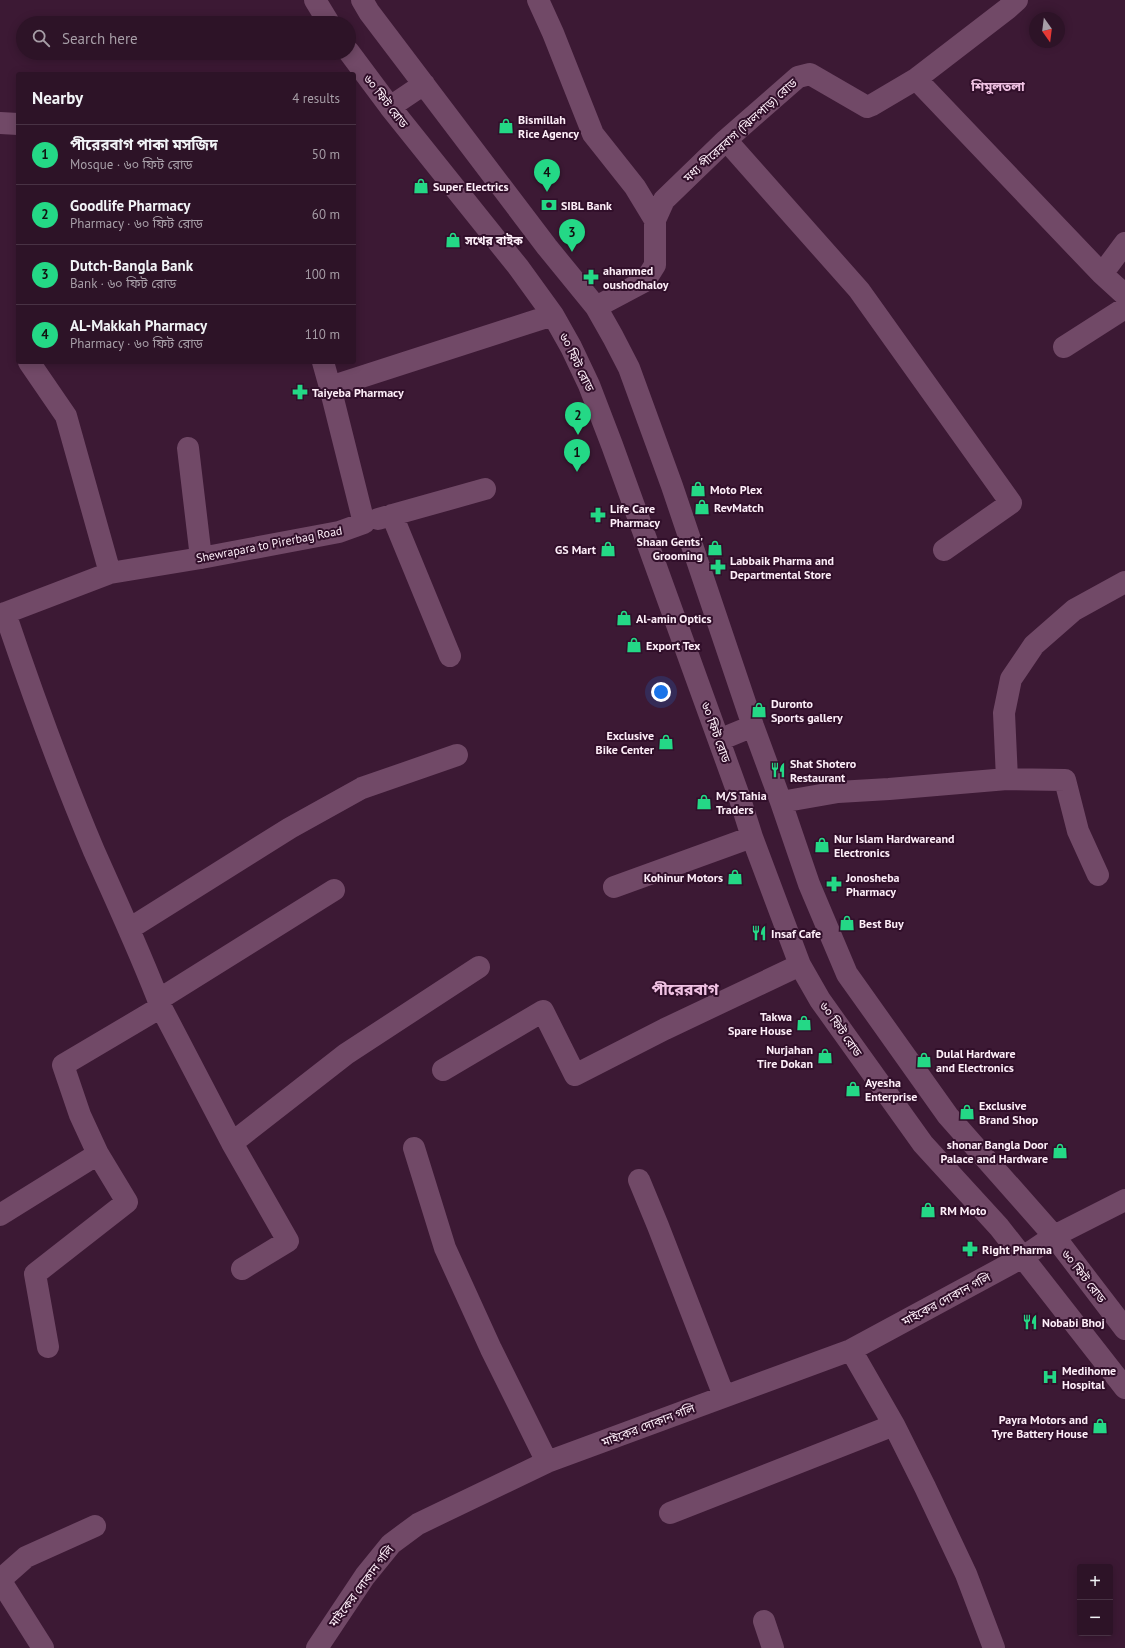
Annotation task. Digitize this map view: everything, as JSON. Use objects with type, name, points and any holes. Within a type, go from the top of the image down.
[{"type":"street","points":[[315,0],[325,16]]},
{"type":"street","name":"৬০ ফিট রোড","points":[[362,0],[369,12],[547,247],[596,306],[629,368],[672,486],[752,726],[781,802],[809,884],[847,974],[948,1116],[1054,1236],[1125,1329]]},
{"type":"street","points":[[538,0],[553,33],[593,134],[635,187],[655,220]]},
{"type":"street","name":"মধ্য পীরেরবাগ (ঝিলপাড়) রোড","points":[[596,306],[645,281],[656,265],[655,220],[664,200],[726,140],[798,77],[810,74],[867,107],[916,79],[1017,0]]},
{"type":"street","name":"৬০ ফিট রোড","points":[[355,60],[390,107],[519,268],[553,315],[572,347],[599,411],[719,740],[752,837],[800,965],[820,1000],[923,1144],[999,1227],[1125,1388]]},
{"type":"street","points":[[916,79],[1102,274],[1125,295]]},
{"type":"street","points":[[390,107],[424,84]]},
{"type":"street","points":[[0,123],[16,124]]},
{"type":"street","points":[[726,140],[859,290],[1011,504],[944,550]]},
{"type":"street","points":[[1102,274],[1125,243]]},
{"type":"street","points":[[1064,347],[1125,308]]},
{"type":"street","points":[[330,387],[553,315]]},
{"type":"street","points":[[30,364],[66,416],[110,573]]},
{"type":"street","points":[[324,364],[364,523]]},
{"type":"street","points":[[188,448],[200,558]]},
{"type":"street","name":"Shewrapara to Pirerbag Road","points":[[2,614],[110,573],[339,532],[364,523],[484,490]]},
{"type":"street","points":[[392,515],[450,656]]},
{"type":"street","points":[[1007,779],[1004,713],[1011,679],[1034,645],[1074,610],[1125,582]]},
{"type":"street","points":[[2,614],[94,850],[160,1003],[232,1143],[288,1241],[242,1269]]},
{"type":"street","points":[[719,740],[752,726]]},
{"type":"street","points":[[129,929],[290,828],[362,788],[457,755]]},
{"type":"street","points":[[781,802],[838,792],[1007,779],[1065,780],[1078,831],[1098,875]]},
{"type":"street","points":[[614,887],[752,837]]},
{"type":"street","points":[[48,1347],[35,1274],[127,1202],[98,1154],[80,1115],[62,1065],[334,890]]},
{"type":"street","points":[[444,1070],[543,1011],[575,1075],[664,1029],[800,965]]},
{"type":"street","points":[[232,1143],[346,1054],[479,967]]},
{"type":"street","points":[[414,1148],[445,1248],[491,1350],[547,1462]]},
{"type":"street","points":[[0,1215],[98,1154]]},
{"type":"street","points":[[639,1180],[724,1396]]},
{"type":"street","name":"মাইকের দোকান গলি","points":[[317,1648],[365,1576],[390,1544],[418,1524],[547,1462],[851,1350],[1023,1257],[1054,1236],[1125,1200]]},
{"type":"street","points":[[851,1350],[894,1425],[966,1574],[994,1648]]},
{"type":"street","points":[[670,1513],[894,1425]]},
{"type":"street","points":[[43,1648],[0,1580],[26,1558],[95,1526]]},
{"type":"street","points":[[764,1621],[773,1648]]},
{"type":"place","name":"Bismillah Rice Agency","points":[[506,126]]},
{"type":"place","name":"Super Electrics","points":[[421,186]]},
{"type":"place","name":"AL-Makkah Pharmacy","points":[[547,192]]},
{"type":"place","name":"SIBL Bank","points":[[549,205]]},
{"type":"place","name":"সখের বাইক","points":[[453,240]]},
{"type":"place","name":"Dutch-Bangla Bank","points":[[572,252]]},
{"type":"place","name":"ahammed oushodhaloy","points":[[591,277]]},
{"type":"place","name":"Taiyeba Pharmacy","points":[[300,392]]},
{"type":"place","name":"Goodlife Pharmacy","points":[[578,435]]},
{"type":"place","name":"পীরেরবাগ পাকা মসজিদ","points":[[577,472]]},
{"type":"place","name":"Moto Plex","points":[[698,489]]},
{"type":"place","name":"RevMatch","points":[[702,507]]},
{"type":"place","name":"Life Care Pharmacy","points":[[598,515]]},
{"type":"place","name":"Shaan Gents' Grooming","points":[[715,548]]},
{"type":"place","name":"GS Mart","points":[[608,549]]},
{"type":"place","name":"Labbaik Pharma and Departmental Store","points":[[718,567]]},
{"type":"place","name":"Al-amin Optics","points":[[624,618]]},
{"type":"place","name":"Export Tex","points":[[634,645]]},
{"type":"place","name":"Duronto Sports gallery","points":[[759,710]]},
{"type":"place","name":"Exclusive Bike Center","points":[[666,742]]},
{"type":"place","name":"Shat Shotero Restaurant","points":[[778,770]]},
{"type":"place","name":"M/S Tahia Traders","points":[[704,802]]},
{"type":"place","name":"Nur Islam Hardwareand Electronics","points":[[822,845]]},
{"type":"place","name":"Kohinur Motors","points":[[735,877]]},
{"type":"place","name":"Jonosheba Pharmacy","points":[[834,884]]},
{"type":"place","name":"Best Buy","points":[[847,923]]},
{"type":"place","name":"Insaf Cafe","points":[[759,933]]},
{"type":"place","name":"Takwa Spare House","points":[[804,1023]]},
{"type":"place","name":"Nurjahan Tire Dokan","points":[[825,1056]]},
{"type":"place","name":"Dulal Hardware and Electronics","points":[[924,1060]]},
{"type":"place","name":"Ayesha Enterprise","points":[[853,1089]]},
{"type":"place","name":"Exclusive Brand Shop","points":[[967,1112]]},
{"type":"place","name":"shonar Bangla Door Palace and Hardware","points":[[1060,1151]]},
{"type":"place","name":"RM Moto","points":[[928,1210]]},
{"type":"place","name":"Right Pharma","points":[[970,1249]]},
{"type":"place","name":"Nobabi Bhoj","points":[[1030,1322]]},
{"type":"place","name":"Medihome Hospital","points":[[1050,1377]]},
{"type":"place","name":"Payra Motors and Tyre Battery House","points":[[1100,1426]]},
{"type":"district","name":"শিমুলতলা","points":[[998,86]]},
{"type":"district","name":"পীরেরবাগ","points":[[685,989]]}]
